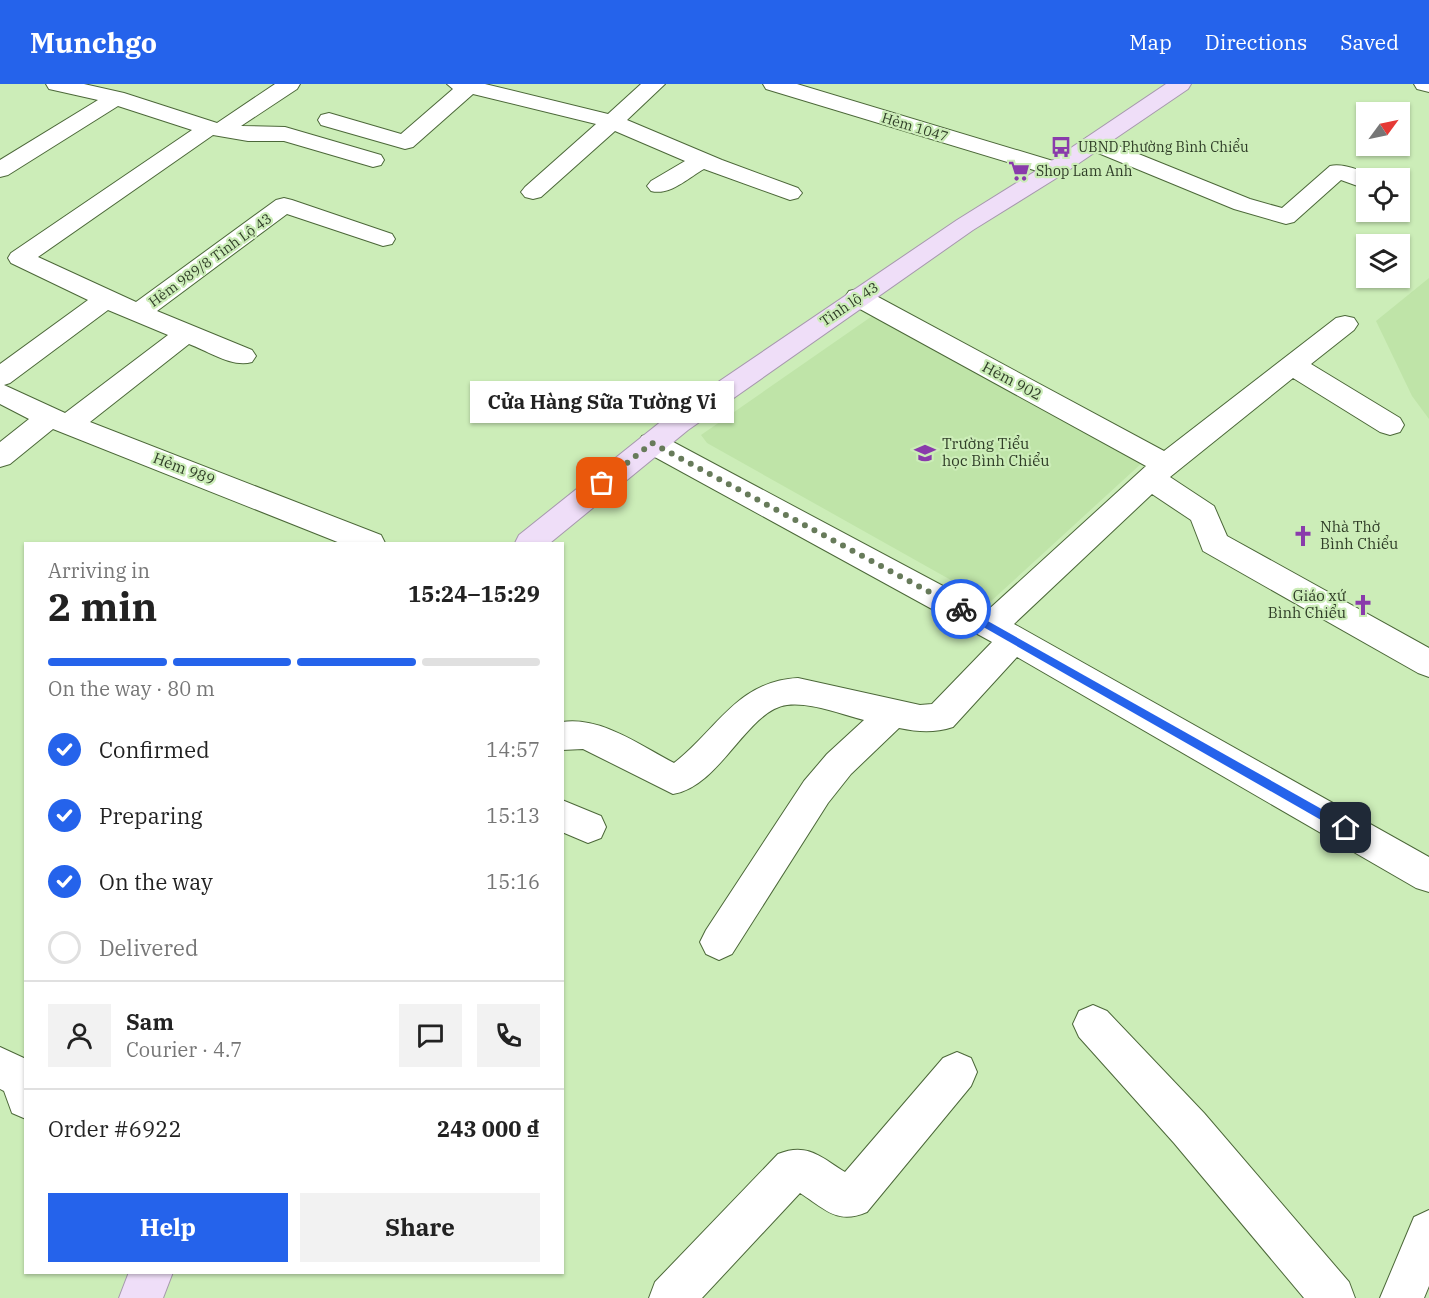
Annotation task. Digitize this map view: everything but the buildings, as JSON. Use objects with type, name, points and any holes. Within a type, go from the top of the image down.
[{"type":"main road","name":"Tỉnh lộ 43","points":[[531,542],[678,423],[858,297],[965,225],[1055,169],[1180,84]]},
{"type":"main road","points":[[141,1298],[150,1274]]},
{"type":"street","points":[[57,84],[116,98],[215,128],[248,134],[285,134],[373,160]]},
{"type":"street","points":[[243,356],[112,302],[20,258],[215,128],[267,100],[288,84]]},
{"type":"street","points":[[533,192],[654,84]]},
{"type":"street","name":"Hẻm 1047","points":[[774,84],[1055,169]]},
{"type":"street","points":[[1425,84],[1429,86]]},
{"type":"street","points":[[329,120],[405,142],[463,86],[611,121],[703,160],[790,193]]},
{"type":"street","points":[[0,170],[116,98]]},
{"type":"street","points":[[1094,143],[1242,204],[1286,217],[1338,171],[1356,178]]},
{"type":"street","points":[[659,186],[703,160]]},
{"type":"street","name":"Hẻm 989/8 Tỉnh Lộ 43","points":[[138,313],[284,205],[383,239]]},
{"type":"street","name":"Hẻm 902","points":[[858,297],[1158,471],[1204,514],[1214,543],[1429,664]]},
{"type":"street","points":[[0,377],[100,303],[112,302]]},
{"type":"street","points":[[564,736],[575,734],[589,736],[673,779],[686,774],[760,702],[780,692],[798,691],[920,719],[941,717],[1003,633],[1158,471],[1345,324]]},
{"type":"street","points":[[0,457],[59,421],[173,345],[186,331]]},
{"type":"street","points":[[1292,365],[1390,425]]},
{"type":"street","name":"Hẻm 989","points":[[0,393],[59,421],[366,542]]},
{"type":"street","points":[[652,443],[1003,633],[1429,876]]},
{"type":"street","points":[[719,942],[816,792],[839,764],[893,713]]},
{"type":"street","points":[[1093,1024],[1190,1128],[1333,1298]]},
{"type":"street","points":[[0,1067],[21,1078],[24,1091]]},
{"type":"street","points":[[671,1298],[793,1169],[804,1171],[845,1197],[852,1197],[957,1072]]},
{"type":"street","points":[[1402,1298],[1429,1232]]},
{"type":"shaded area","points":[[1429,278],[1429,419],[1412,396],[1376,321]]},
{"type":"shaded area","name":"Trường Tiểu học Bình Chiểu","points":[[878,312],[1143,462],[990,602],[707,443],[701,435]]},
{"type":"way so far","points":[[602,483],[652,443],[961,609]]},
{"type":"place","name":"UBND Phường Bình Chiểu","points":[[1061,147]]},
{"type":"place","name":"Shop Lam Anh","points":[[1019,171]]},
{"type":"place","name":"Trường Tiểu học Bình Chiểu","points":[[925,453]]},
{"type":"place","name":"Cửa Hàng Sữa Tường Vi","points":[[602,483]]},
{"type":"place","name":"Nhà Thờ Bình Chiểu","points":[[1303,536]]},
{"type":"place","name":"Giáo xứ Bình Chiểu","points":[[1363,605]]},
{"type":"route","points":[[961,609],[1346,828]]}]
